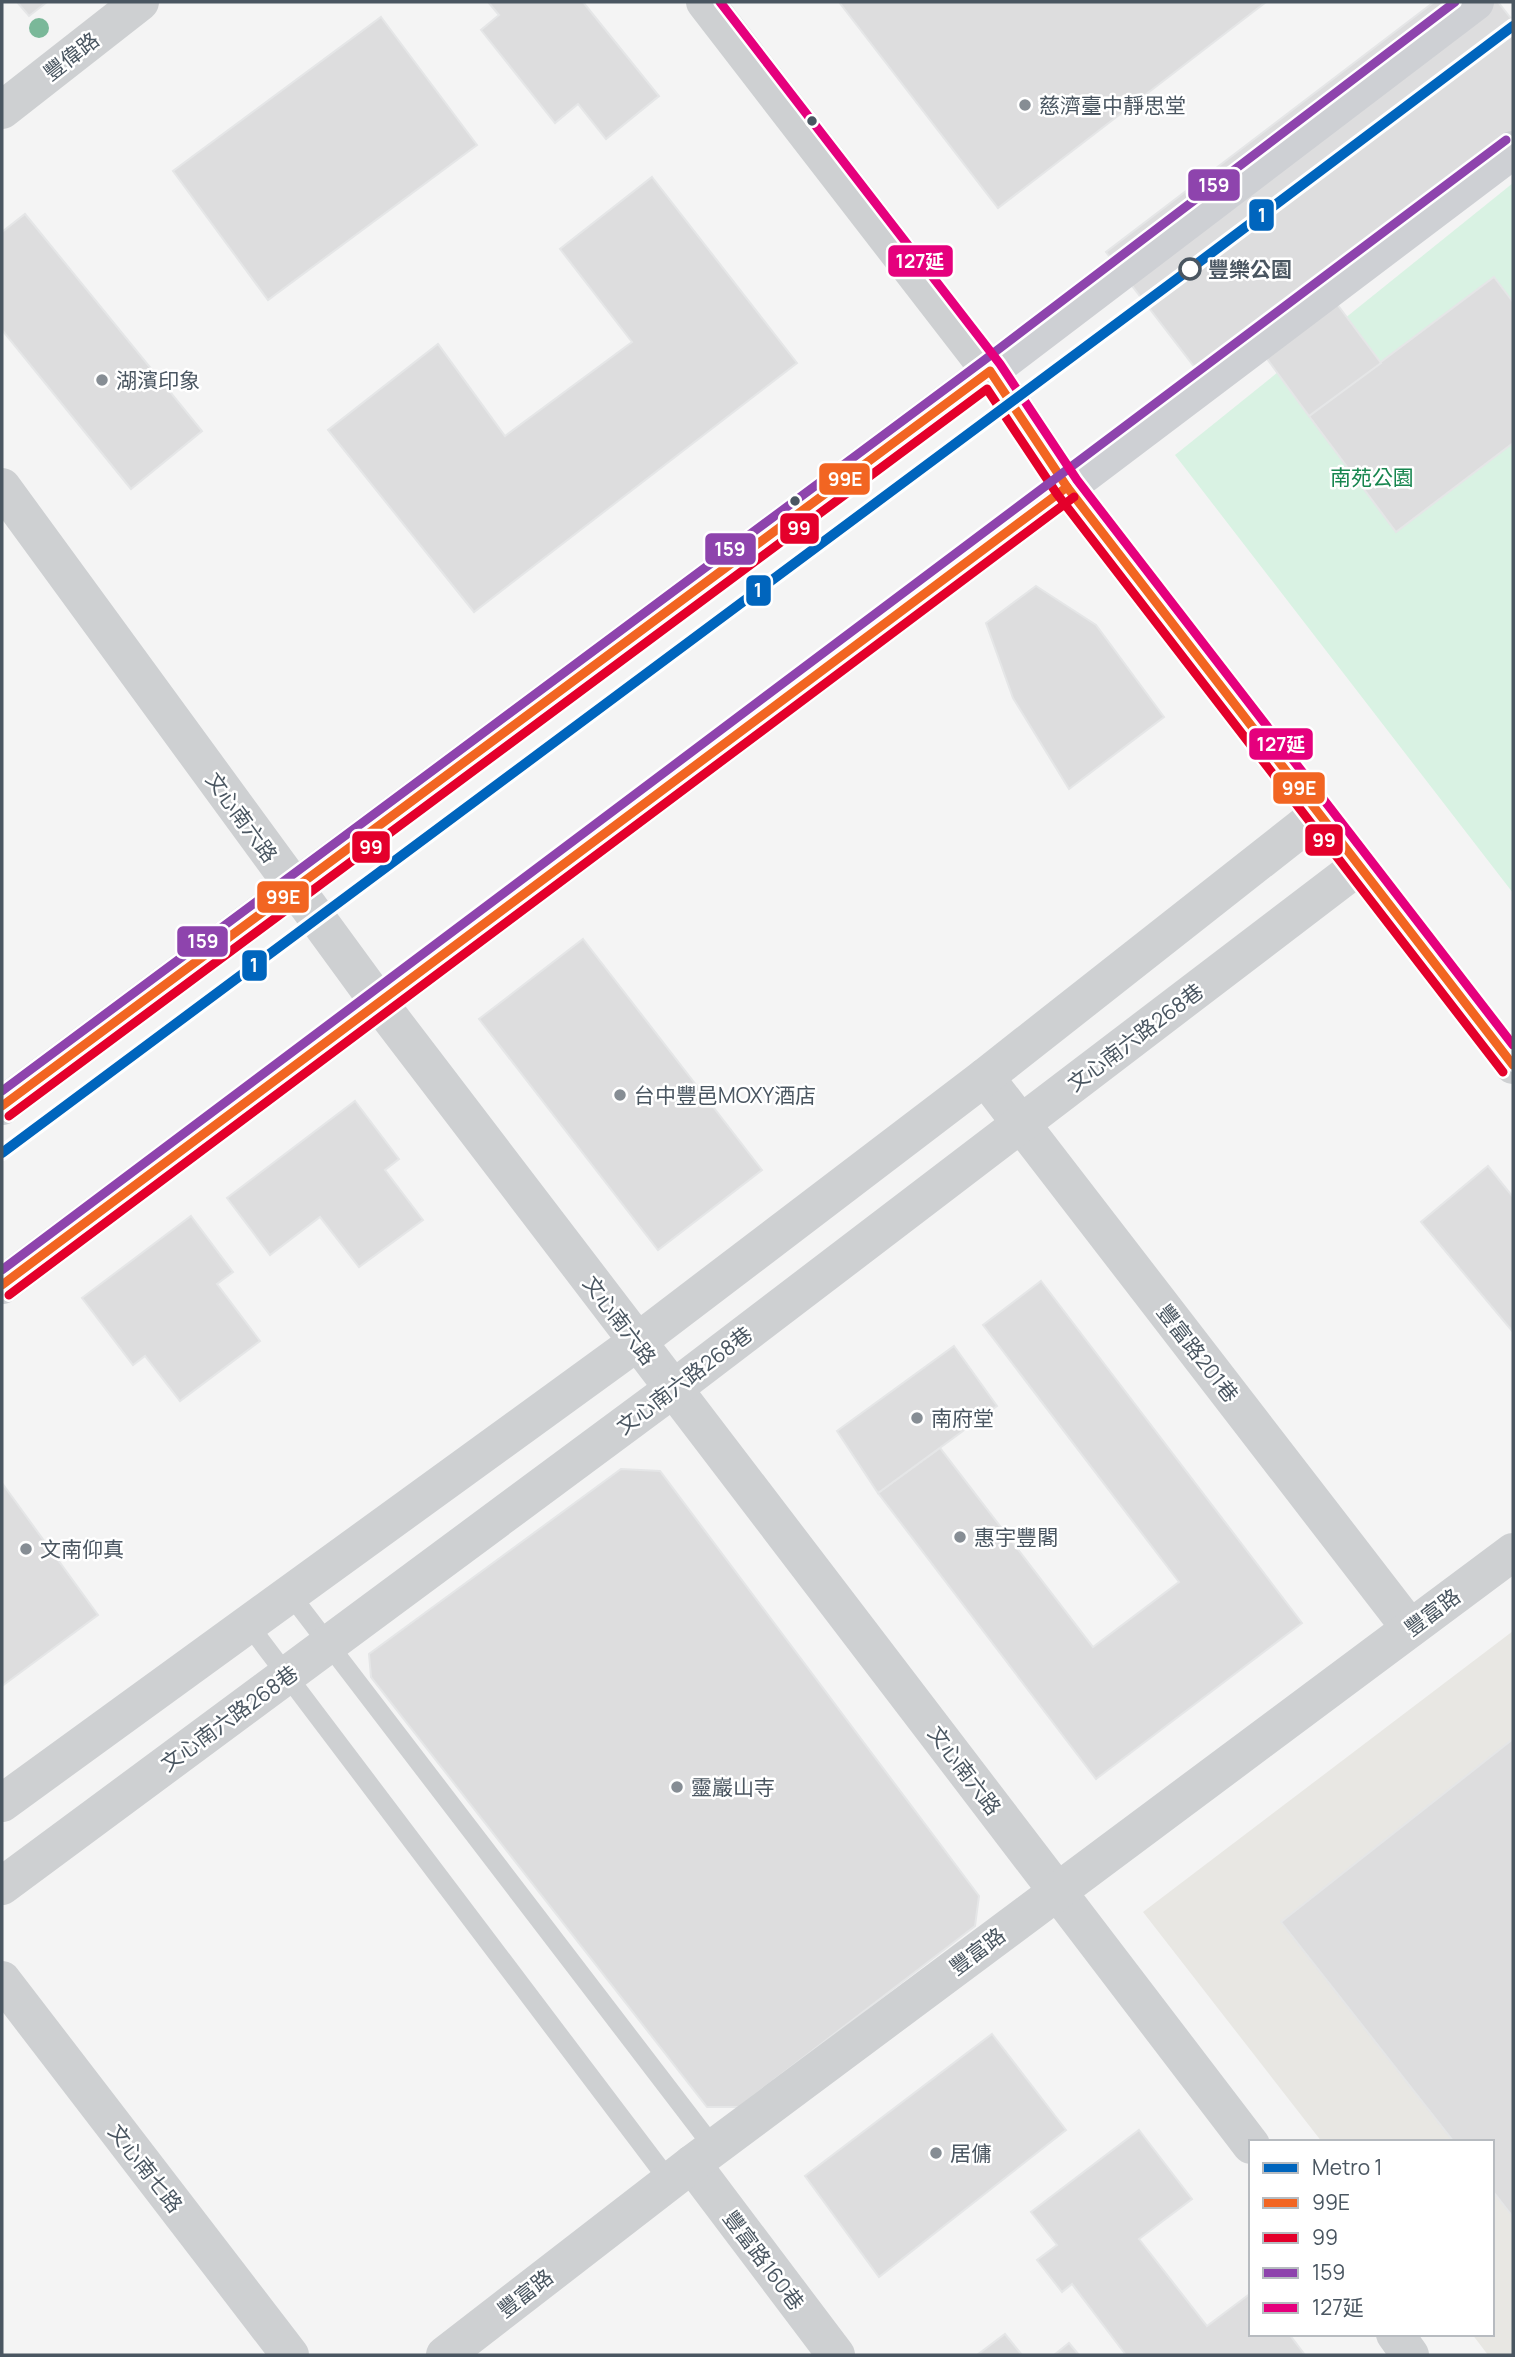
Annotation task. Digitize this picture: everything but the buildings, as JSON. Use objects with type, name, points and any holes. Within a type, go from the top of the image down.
[{"type":"main road","points":[[2,1107],[990,372],[1475,2]]},
{"type":"main road","points":[[2,1285],[1513,150]]},
{"type":"street","name":"豐偉路","points":[[2,110],[140,2]]},
{"type":"street","points":[[705,2],[990,372],[1067,487],[1513,1065]]},
{"type":"street","name":"文心南六路","points":[[2,487],[379,1003],[1249,2142]]},
{"type":"street","points":[[2,1803],[637,1342],[985,1077],[1318,815]]},
{"type":"street","name":"文心南六路268巷","points":[[2,1886],[673,1389],[1359,866]]},
{"type":"street","name":"豐富路201巷","points":[[985,1077],[1410,1628]]},
{"type":"street","name":"豐富路","points":[[444,2355],[692,2164],[1513,1552]]},
{"type":"street","name":"文心南七路","points":[[2,1980],[290,2355]]},
{"type":"street","name":"豐富路160巷","points":[[692,2164],[836,2355]]},
{"type":"street","points":[[1396,2336],[1410,2355]]},
{"type":"lane","points":[[290,1594],[692,2164]]},
{"type":"lane","points":[[248,1624],[286,1676],[692,2164]]},
{"type":"shaded area","points":[[1513,1631],[1513,2355],[1488,2355],[1474,2336],[1494,2336],[1494,2140],[1320,2140],[1143,1912]]},
{"type":"green space","name":"南苑公園","points":[[1513,183],[1513,893],[1175,455]]},
{"type":"metro line","name":"1","points":[[2,1153],[1513,26]]},
{"type":"transit line","name":"127延","points":[[720,2],[1000,364],[1077,480],[1513,1045]]},
{"type":"transit line","name":"159","points":[[2,1091],[983,361],[1455,2]]},
{"type":"transit line","name":"159","points":[[2,1270],[1506,140]]},
{"type":"transit line","name":"99E","points":[[2,1106],[990,371],[1067,487],[1513,1065]]},
{"type":"transit line","name":"99","points":[[9,1116],[987,389],[1057,494],[1503,1072]]},
{"type":"transit line","name":"99E","points":[[2,1285],[1067,487]]},
{"type":"transit line","name":"99","points":[[9,1295],[1074,497]]},
{"type":"place","name":"慈濟臺中靜思堂","points":[[1025,105]]},
{"type":"place","name":"豐樂公園","points":[[1190,269]]},
{"type":"place","name":"湖濱印象","points":[[102,380]]},
{"type":"place","name":"台中豐邑MOXY酒店","points":[[620,1095]]},
{"type":"place","name":"南府堂","points":[[917,1418]]},
{"type":"place","name":"惠宇豐閣","points":[[960,1537]]},
{"type":"place","name":"文南仰真","points":[[26,1549]]},
{"type":"place","name":"靈巖山寺","points":[[677,1787]]},
{"type":"place","name":"居傭","points":[[936,2153]]}]
